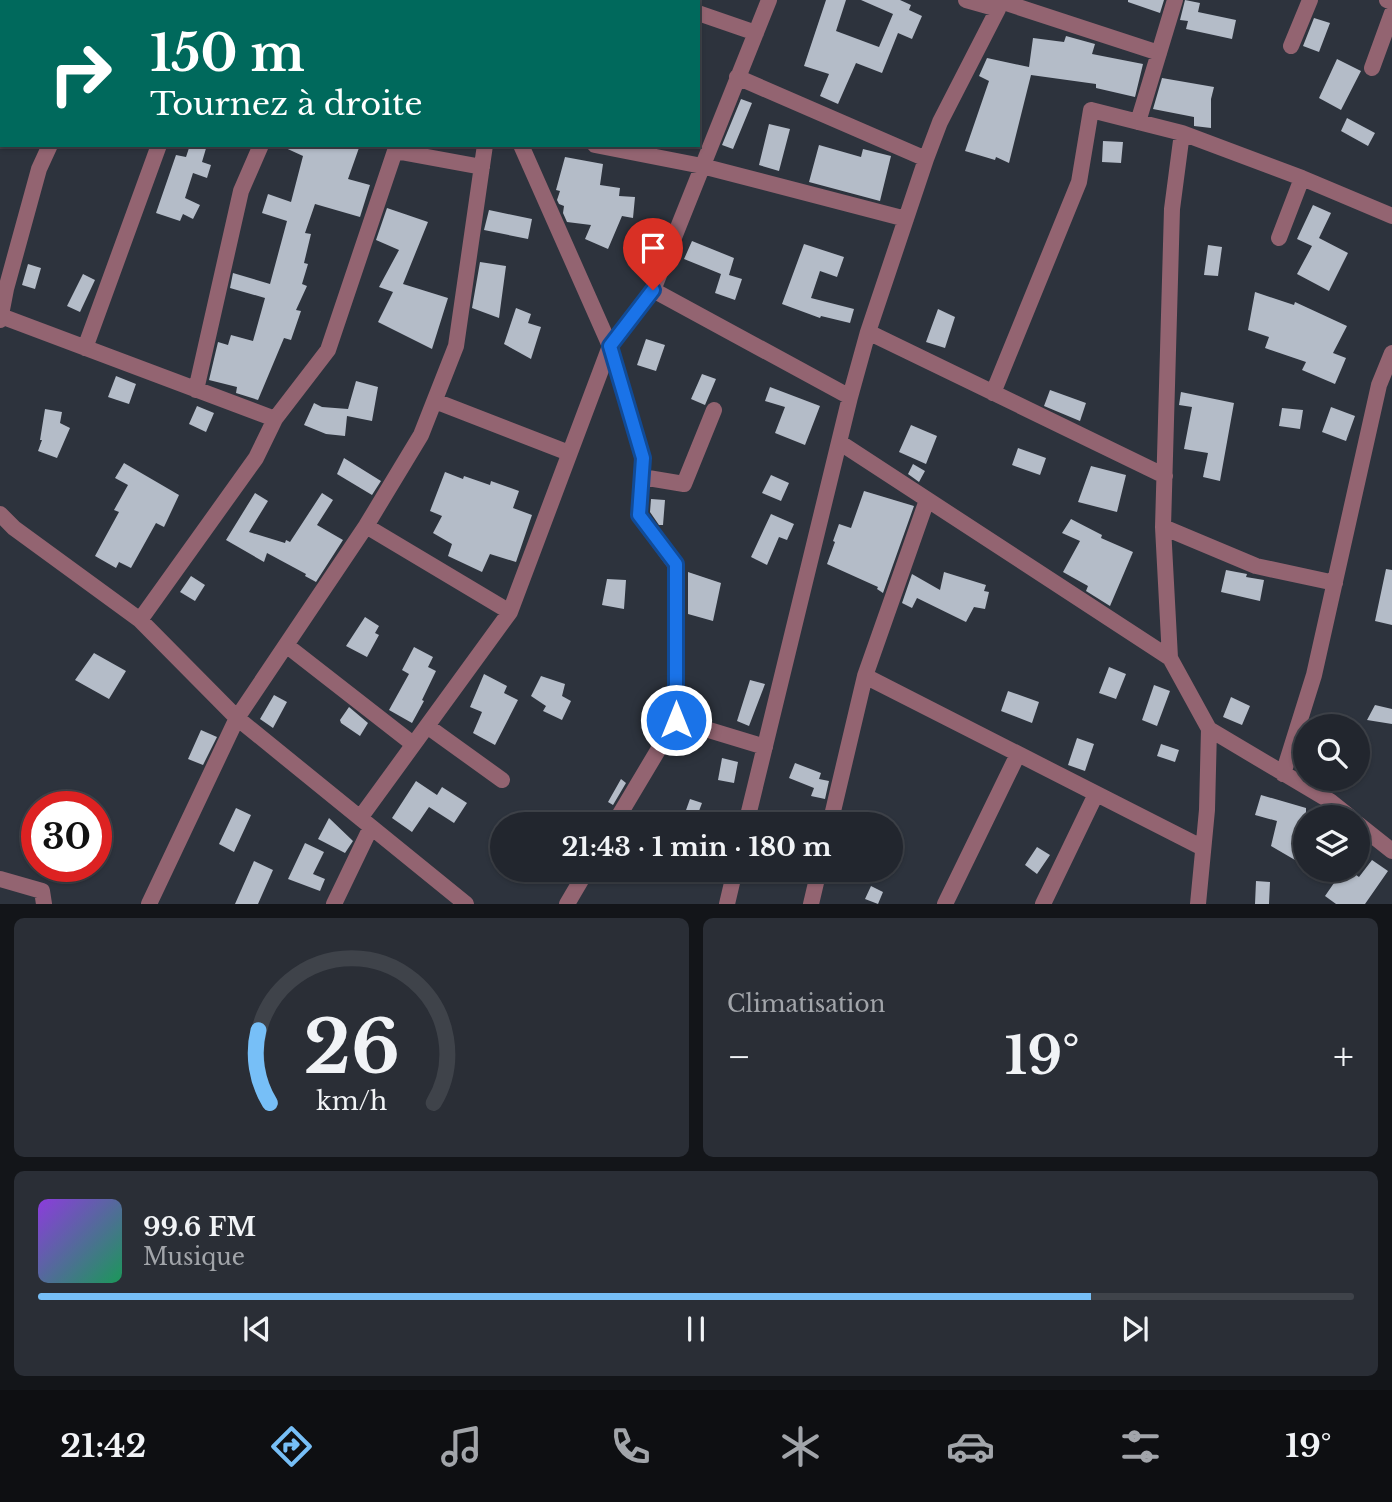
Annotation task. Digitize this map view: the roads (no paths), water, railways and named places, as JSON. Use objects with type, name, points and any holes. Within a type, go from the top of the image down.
[{"type":"street","points":[[334,904],[365,822],[413,744],[510,612],[610,346],[653,290],[769,0]]},
{"type":"street","points":[[966,0],[1000,3],[1159,53]]},
{"type":"street","points":[[1138,122],[1175,0]]},
{"type":"street","points":[[1291,46],[1310,0]]},
{"type":"street","points":[[1387,0],[1392,2]]},
{"type":"street","points":[[749,812],[868,332],[940,122],[1000,3]]},
{"type":"street","points":[[1372,68],[1392,13]]},
{"type":"street","points":[[700,14],[756,33]]},
{"type":"street","points":[[737,77],[926,159]]},
{"type":"street","points":[[993,393],[1079,182],[1091,110],[1182,133],[1302,178],[1392,216]]},
{"type":"street","points":[[1182,133],[1172,209],[1163,527],[1170,658],[1209,729],[1335,805]]},
{"type":"street","points":[[49,147],[39,169],[3,285],[0,318],[275,419]]},
{"type":"street","points":[[85,348],[158,147]]},
{"type":"street","points":[[196,390],[241,191],[260,147]]},
{"type":"street","points":[[149,904],[237,719],[366,526],[421,436],[456,346],[485,147]]},
{"type":"street","points":[[522,147],[610,346],[643,458],[639,515],[676,564],[676,720],[621,812]]},
{"type":"street","points":[[605,147],[702,166],[906,219]]},
{"type":"street","points":[[140,620],[256,458],[275,419],[328,350],[396,148],[482,167]]},
{"type":"street","points":[[1279,238],[1302,178]]},
{"type":"street","points":[[653,290],[850,397]]},
{"type":"street","points":[[868,332],[1165,476]]},
{"type":"street","points":[[1283,774],[1314,675],[1392,353]]},
{"type":"street","points":[[435,401],[569,453]]},
{"type":"street","points":[[642,477],[684,484],[714,411]]},
{"type":"street","points":[[839,442],[1170,658]]},
{"type":"street","points":[[833,812],[865,676],[927,500]]},
{"type":"street","points":[[0,513],[14,528],[140,620],[237,719],[460,902]]},
{"type":"street","points":[[366,526],[510,612]]},
{"type":"street","points":[[1163,527],[1256,566],[1335,583]]},
{"type":"street","points":[[286,645],[413,744]]},
{"type":"street","points":[[865,676],[1203,848]]},
{"type":"street","points":[[676,720],[765,747]]},
{"type":"street","points":[[427,726],[502,780]]},
{"type":"street","points":[[1198,904],[1207,810],[1209,729]]},
{"type":"street","points":[[945,904],[1018,754]]},
{"type":"street","points":[[1043,904],[1096,794]]},
{"type":"street","points":[[1370,834],[1392,851]]},
{"type":"street","points":[[0,879],[42,891],[44,904]]},
{"type":"street","points":[[567,904],[580,882]]},
{"type":"street","points":[[727,904],[732,882]]},
{"type":"street","points":[[811,904],[817,882]]}]
